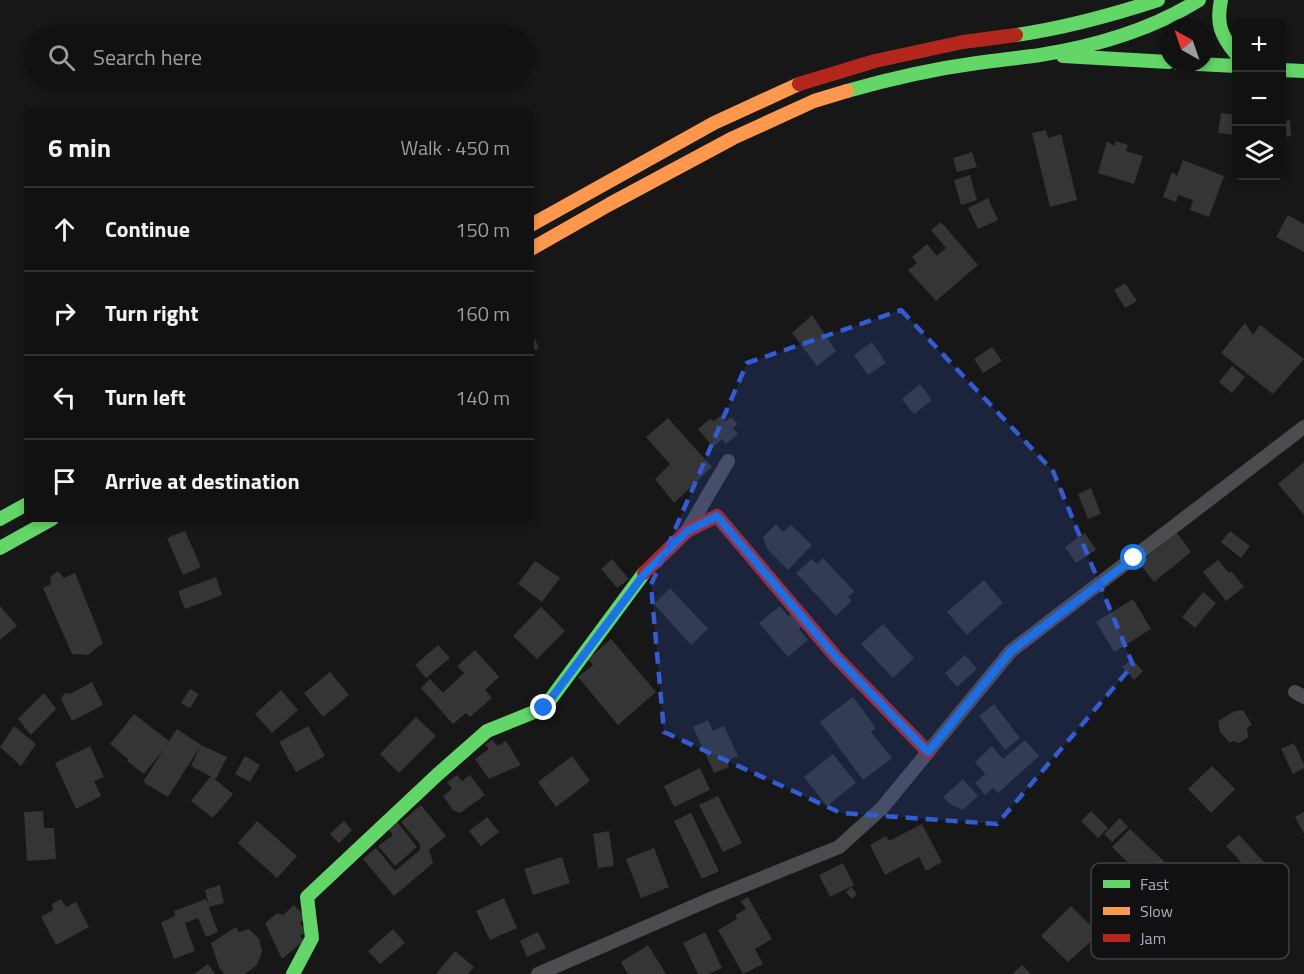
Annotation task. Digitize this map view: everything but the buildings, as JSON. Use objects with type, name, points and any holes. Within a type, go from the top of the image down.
[{"type":"main road","points":[[534,223],[714,123],[802,83],[875,61],[963,42],[1036,32],[1116,14],[1158,0]]},
{"type":"main road","points":[[534,247],[733,138],[814,101],[880,82],[975,63],[1041,55],[1115,39],[1180,12],[1199,0]]},
{"type":"main road","points":[[1221,0],[1218,25],[1232,49]]},
{"type":"main road","points":[[1041,55],[1160,62]]},
{"type":"main road","points":[[1214,65],[1232,66]]},
{"type":"main road","points":[[1286,70],[1304,71]]},
{"type":"main road","points":[[0,519],[24,506]]},
{"type":"main road","points":[[293,974],[312,938],[307,897],[487,731],[544,708],[645,573],[687,531],[717,516],[836,657],[928,752]]},
{"type":"main road","points":[[0,548],[47,522]]},
{"type":"street","points":[[538,974],[713,898],[839,847],[882,808],[1011,651],[1304,427]]},
{"type":"street","points":[[687,531],[728,461]]},
{"type":"highlighted area","points":[[901,310],[1053,471],[1133,665],[997,824],[841,813],[664,732],[651,585],[747,363]]},
{"type":"traffic: fast","points":[[1016,35],[1052,29],[1158,0]]},
{"type":"traffic: fast","points":[[847,91],[928,71],[1040,55],[1102,42],[1162,20],[1199,0]]},
{"type":"traffic: fast","points":[[1221,0],[1219,16],[1221,29],[1232,48]]},
{"type":"traffic: fast","points":[[1063,56],[1160,61]]},
{"type":"traffic: fast","points":[[1214,65],[1232,66]]},
{"type":"traffic: fast","points":[[1286,70],[1304,71]]},
{"type":"traffic: fast","points":[[0,519],[24,506]]},
{"type":"traffic: fast","points":[[0,548],[47,522]]},
{"type":"traffic: fast","points":[[293,974],[312,938],[307,897],[487,731],[544,708],[644,573]]},
{"type":"traffic: slow","points":[[534,223],[714,123],[799,84]]},
{"type":"traffic: slow","points":[[534,247],[733,138],[814,101],[847,91]]},
{"type":"traffic: jam","points":[[799,84],[875,61],[963,42],[1016,35]]},
{"type":"traffic: jam","points":[[644,573],[687,531],[717,516],[836,657],[928,752]]},
{"type":"route","points":[[544,708],[645,573],[687,531],[717,516],[836,657],[928,752],[1011,651],[1134,558]]}]
